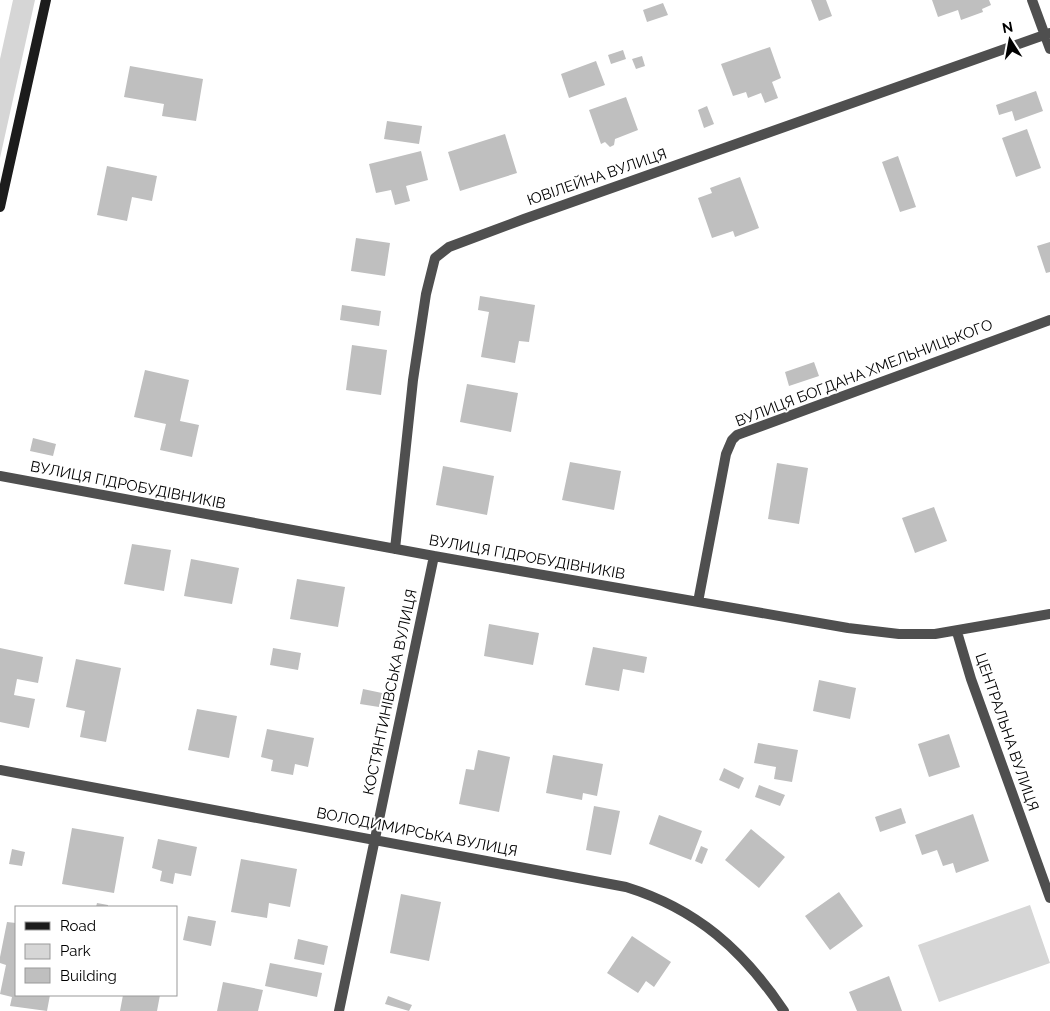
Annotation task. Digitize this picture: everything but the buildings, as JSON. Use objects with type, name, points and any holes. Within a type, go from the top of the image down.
[{"type":"street","points":[[0,207],[46,0]]},
{"type":"street","points":[[1032,0],[1048,34],[1050,49]]},
{"type":"street","name":"ЮВІЛЕЙНА ВУЛИЦЯ","points":[[395,549],[420,330],[433,266],[442,250],[524,218],[1048,34]]},
{"type":"street","name":"ВУЛИЦЯ БОГДАНА ХМЕЛЬНИЦЬКОГО","points":[[698,602],[726,454],[732,440],[737,435],[1050,320]]},
{"type":"street","name":"ВУЛИЦЯ ГІДРОБУДІВНИКІВ","points":[[0,476],[434,556],[848,628],[899,634],[957,632],[1050,614]]},
{"type":"street","name":"КОСТЯНТИНІВСЬКА ВУЛИЦЯ","points":[[339,1011],[434,556]]},
{"type":"street","name":"ЦЕНТРАЛЬНА ВУЛИЦЯ","points":[[957,632],[977,696],[1050,898]]},
{"type":"street","name":"ВОЛОДИМИРСЬКА ВУЛИЦЯ","points":[[0,770],[375,838],[626,887],[651,895],[693,916],[738,952],[755,970],[784,1011]]},
{"type":"green space","points":[[13,0],[35,0],[0,158],[0,59]]},
{"type":"green space","points":[[1030,905],[1050,963],[939,1002],[918,945]]}]
